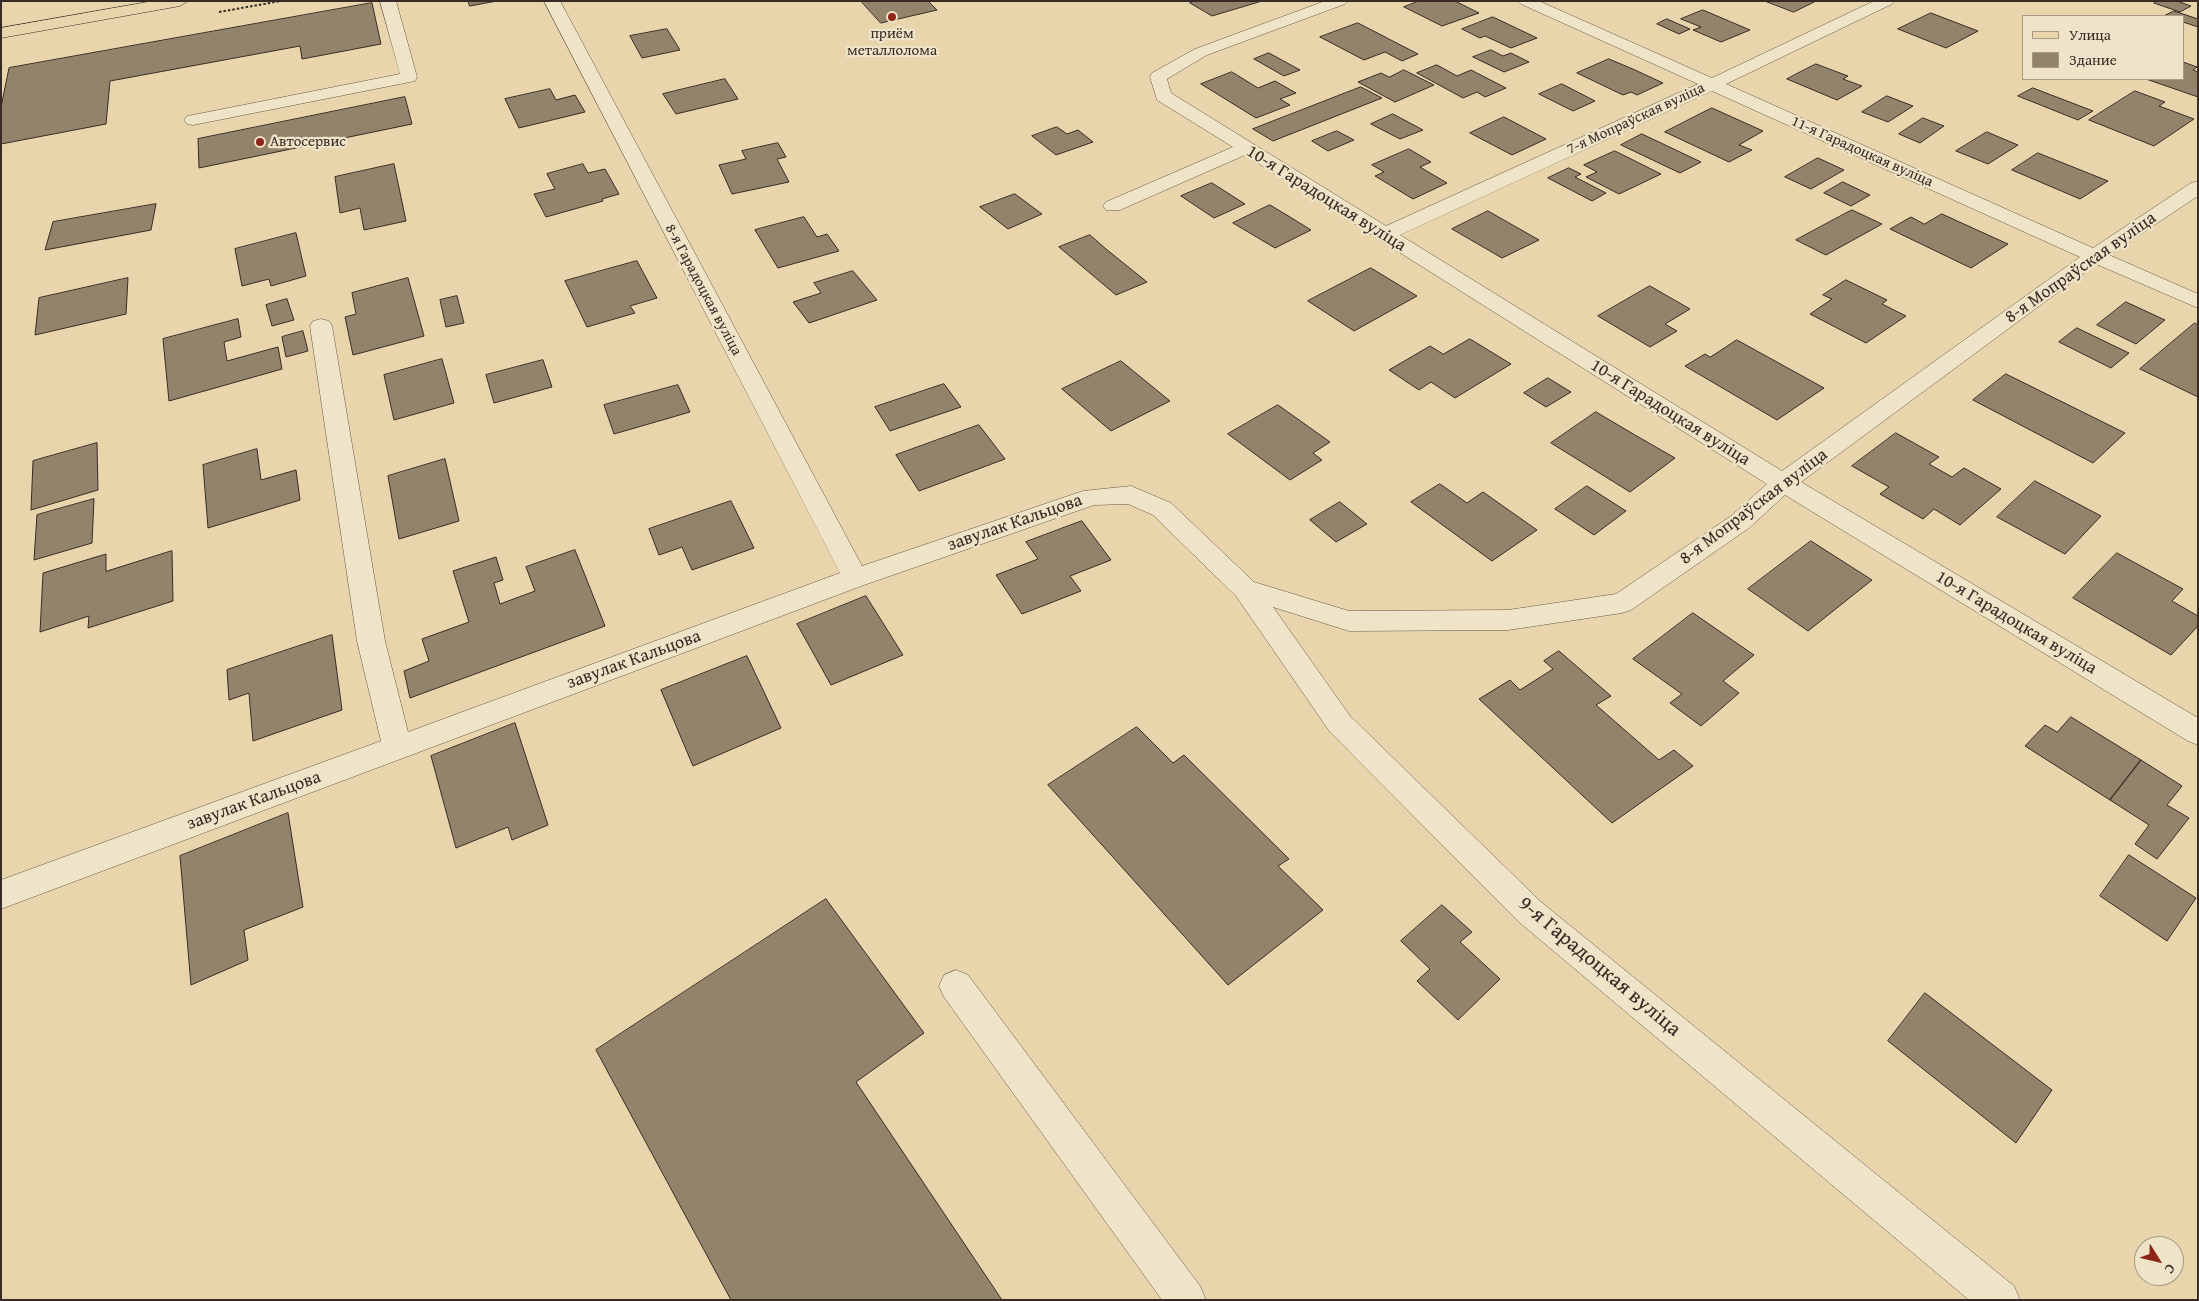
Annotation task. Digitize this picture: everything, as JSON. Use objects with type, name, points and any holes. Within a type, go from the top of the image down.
[{"type":"main road","points":[[1,32],[180,1]]},
{"type":"street","points":[[193,120],[409,77],[388,1]]},
{"type":"street","name":"8-я Гарадоцкая вуліца","points":[[552,1],[855,578]]},
{"type":"street","name":"10-я Гарадоцкая вуліца","points":[[1340,1],[1201,52],[1158,78],[1164,96],[1244,149],[1783,483],[2198,732]]},
{"type":"street","name":"11-я Гарадоцкая вуліца","points":[[1526,1],[2198,302]]},
{"type":"street","name":"7-я Мопраўская вуліца","points":[[1383,235],[1711,85],[1887,1]]},
{"type":"street","points":[[1113,206],[1244,149]]},
{"type":"street","name":"8-я Мопраўская вуліца","points":[[1245,588],[1349,621],[1508,620],[1622,603],[1740,522],[1783,483],[2094,256],[2198,187]]},
{"type":"street","points":[[321,326],[371,641],[397,748]]},
{"type":"street","name":"завулак Кальцова","points":[[1,895],[855,578],[1092,497],[1131,495],[1162,509],[1245,588]]},
{"type":"street","name":"9-я Гарадоцкая вуліца","points":[[1245,588],[1340,724],[1530,912],[2000,1300]]},
{"type":"street","points":[[956,986],[1186,1300]]},
{"type":"building","points":[[468,1],[497,1],[470,6]]},
{"type":"building","name":"приём металлолома","points":[[861,1],[928,1],[937,10],[881,23]]},
{"type":"building","points":[[1195,1],[1262,1],[1212,16],[1190,3]]},
{"type":"building","points":[[1419,1],[1455,1],[1479,13],[1442,26],[1404,7]]},
{"type":"building","points":[[1765,1],[1816,1],[1794,12]]},
{"type":"building","points":[[2157,1],[2177,1],[2191,6],[2180,12],[2154,3]]},
{"type":"building","points":[[372,3],[381,44],[302,59],[300,46],[110,81],[106,124],[1,144],[1,107],[9,68]]},
{"type":"building","points":[[1703,10],[1750,30],[1721,42],[1693,30],[1701,27],[1681,19]]},
{"type":"building","points":[[2174,11],[2198,19],[2198,27],[2184,22],[2184,15],[2166,15]]},
{"type":"building","points":[[1931,13],[1978,31],[1946,48],[1898,29]]},
{"type":"building","points":[[1493,17],[1537,38],[1511,48],[1485,36],[1480,38],[1462,29]]},
{"type":"building","points":[[1667,19],[1690,29],[1679,34],[1657,24]]},
{"type":"building","points":[[1358,23],[1418,54],[1402,61],[1385,52],[1364,60],[1320,37]]},
{"type":"building","points":[[667,29],[680,50],[642,58],[630,36]]},
{"type":"building","points":[[1491,50],[1503,56],[1511,53],[1529,62],[1504,72],[1473,57]]},
{"type":"building","points":[[1269,53],[1300,70],[1284,76],[1254,59]]},
{"type":"building","points":[[1609,59],[1663,83],[1637,95],[1631,92],[1623,95],[1577,73]]},
{"type":"building","points":[[2184,62],[2197,67],[2193,70],[2198,72],[2198,97],[2149,80],[2184,80]]},
{"type":"building","points":[[1816,64],[1848,76],[1843,79],[1862,86],[1837,100],[1787,79]]},
{"type":"building","points":[[1437,65],[1457,76],[1471,70],[1506,88],[1485,97],[1477,92],[1463,98],[1417,73]]},
{"type":"building","points":[[1404,70],[1434,85],[1395,102],[1358,82],[1381,73],[1389,77]]},
{"type":"building","points":[[1232,72],[1258,88],[1275,81],[1296,93],[1280,99],[1290,105],[1256,118],[1201,84]]},
{"type":"building","points":[[725,79],[738,99],[676,114],[663,94]]},
{"type":"building","points":[[1562,84],[1595,101],[1573,111],[1539,94]]},
{"type":"building","points":[[1361,87],[1382,98],[1273,141],[1253,129]]},
{"type":"building","points":[[2033,88],[2093,111],[2078,120],[2018,96]]},
{"type":"building","points":[[550,89],[556,100],[575,95],[585,112],[519,128],[505,99]]},
{"type":"building","points":[[2135,91],[2165,102],[2159,106],[2194,119],[2154,146],[2089,120]]},
{"type":"building","points":[[1887,96],[1913,106],[1888,122],[1862,112]]},
{"type":"building","points":[[405,97],[412,124],[199,168],[198,139]]},
{"type":"building","points":[[1712,108],[1763,131],[1739,145],[1752,150],[1729,162],[1665,132]]},
{"type":"building","points":[[1393,114],[1423,130],[1400,139],[1371,124]]},
{"type":"building","points":[[1504,117],[1546,139],[1512,155],[1470,133]]},
{"type":"building","points":[[1923,118],[1944,126],[1920,143],[1899,134]]},
{"type":"building","points":[[1057,127],[1067,134],[1078,130],[1093,142],[1056,155],[1032,136]]},
{"type":"building","points":[[1337,131],[1354,140],[1328,151],[1312,141]]},
{"type":"building","points":[[1987,132],[2018,145],[1988,164],[1956,151]]},
{"type":"building","points":[[1642,134],[1701,162],[1680,173],[1621,145]]},
{"type":"building","points":[[778,143],[786,157],[777,159],[789,182],[732,194],[719,165],[746,159],[742,151]]},
{"type":"building","points":[[1409,149],[1431,162],[1420,167],[1447,183],[1413,199],[1375,176],[1384,172],[1372,165]]},
{"type":"building","points":[[1615,151],[1661,174],[1619,194],[1586,177],[1597,172],[1584,165]]},
{"type":"building","points":[[2038,153],[2108,181],[2080,199],[2012,170]]},
{"type":"building","points":[[1818,158],[1844,170],[1811,189],[1785,177]]},
{"type":"building","points":[[394,164],[406,221],[364,230],[360,208],[340,213],[335,177]]},
{"type":"building","points":[[583,164],[588,173],[605,169],[619,194],[602,199],[603,201],[546,217],[534,194],[555,189],[547,174]]},
{"type":"building","points":[[1569,168],[1581,174],[1575,177],[1606,193],[1592,201],[1548,178]]},
{"type":"building","points":[[1843,182],[1870,195],[1851,206],[1824,193]]},
{"type":"building","points":[[1212,183],[1245,204],[1214,218],[1181,196]]},
{"type":"building","points":[[1015,194],[1042,214],[1008,229],[980,207]]},
{"type":"building","points":[[156,204],[151,230],[45,250],[53,222]]},
{"type":"building","points":[[1270,205],[1311,230],[1275,248],[1233,223]]},
{"type":"building","points":[[1852,210],[1882,224],[1826,255],[1796,240]]},
{"type":"building","points":[[1488,211],[1539,240],[1502,258],[1452,229]]},
{"type":"building","points":[[1942,214],[2008,244],[1971,268],[1890,229],[1911,217],[1924,224]]},
{"type":"building","points":[[804,217],[817,237],[827,234],[839,251],[778,268],[755,230]]},
{"type":"building","points":[[296,233],[306,276],[271,286],[269,279],[242,286],[235,249]]},
{"type":"building","points":[[1090,235],[1147,282],[1116,295],[1059,247]]},
{"type":"building","points":[[637,261],[657,298],[630,306],[635,313],[587,327],[565,281]]},
{"type":"building","points":[[1371,268],[1417,296],[1354,331],[1308,301]]},
{"type":"building","points":[[853,271],[877,300],[809,323],[793,302],[821,293],[814,283]]},
{"type":"building","points":[[128,278],[126,314],[35,335],[39,298]]},
{"type":"building","points":[[408,278],[424,336],[353,355],[345,317],[356,314],[352,293]]},
{"type":"building","points":[[1846,280],[1887,300],[1882,304],[1906,316],[1866,343],[1810,314],[1832,299],[1823,295]]},
{"type":"building","points":[[1650,286],[1690,309],[1665,324],[1677,331],[1650,347],[1598,316]]},
{"type":"building","points":[[457,296],[464,323],[446,327],[440,300]]},
{"type":"building","points":[[287,299],[294,320],[272,326],[266,305]]},
{"type":"building","points":[[2126,302],[2165,320],[2136,344],[2097,325]]},
{"type":"building","points":[[238,319],[241,337],[224,342],[227,361],[278,347],[282,369],[169,401],[163,339]]},
{"type":"building","points":[[2195,323],[2198,325],[2198,397],[2140,369]]},
{"type":"building","points":[[2077,328],[2129,353],[2111,368],[2059,342]]},
{"type":"building","points":[[303,331],[308,351],[286,357],[282,337]]},
{"type":"building","points":[[1470,339],[1511,364],[1455,398],[1431,382],[1419,390],[1389,370],[1430,346],[1443,354]]},
{"type":"building","points":[[1737,340],[1824,388],[1777,420],[1685,366],[1705,354],[1710,357]]},
{"type":"building","points":[[442,359],[454,403],[394,420],[384,375]]},
{"type":"building","points":[[543,360],[552,387],[494,403],[486,375]]},
{"type":"building","points":[[1121,361],[1170,401],[1111,431],[1062,389]]},
{"type":"building","points":[[2006,374],[2125,433],[2093,463],[1973,400]]},
{"type":"building","points":[[1548,378],[1571,392],[1546,407],[1524,393]]},
{"type":"building","points":[[944,384],[961,407],[890,431],[875,407]]},
{"type":"building","points":[[678,385],[690,412],[614,434],[604,405]]},
{"type":"building","points":[[1278,405],[1330,442],[1313,453],[1322,460],[1290,480],[1228,434]]},
{"type":"building","points":[[1596,412],[1675,458],[1630,492],[1551,443]]},
{"type":"building","points":[[979,425],[1005,459],[919,491],[896,455]]},
{"type":"building","points":[[1896,433],[1939,457],[1929,464],[1952,477],[1964,468],[2001,489],[1960,525],[1934,509],[1923,519],[1880,494],[1889,487],[1852,466]]},
{"type":"building","points":[[97,443],[98,490],[31,510],[33,461]]},
{"type":"building","points":[[257,449],[261,480],[296,470],[300,500],[208,528],[203,465]]},
{"type":"building","points":[[445,459],[459,521],[399,539],[388,476]]},
{"type":"building","points":[[2035,481],[2101,516],[2065,554],[1997,517]]},
{"type":"building","points":[[1440,484],[1467,503],[1483,492],[1537,530],[1492,561],[1411,502]]},
{"type":"building","points":[[1587,486],[1626,511],[1594,535],[1555,509]]},
{"type":"building","points":[[94,499],[92,543],[34,560],[37,515]]},
{"type":"building","points":[[731,501],[754,548],[692,570],[682,547],[659,555],[649,529]]},
{"type":"building","points":[[1340,502],[1367,524],[1336,542],[1310,520]]},
{"type":"building","points":[[1082,521],[1111,560],[1070,576],[1081,591],[1022,614],[996,575],[1038,559],[1026,542]]},
{"type":"building","points":[[1811,541],[1872,580],[1808,631],[1748,589]]},
{"type":"building","points":[[575,550],[605,626],[410,698],[404,671],[429,661],[422,639],[469,622],[453,571],[496,557],[503,580],[494,583],[500,604],[535,591],[526,567]]},
{"type":"building","points":[[172,551],[173,601],[88,628],[89,616],[40,632],[43,573],[106,554],[106,571]]},
{"type":"building","points":[[2117,553],[2183,589],[2172,601],[2198,616],[2198,626],[2171,655],[2073,598]]},
{"type":"building","points":[[866,596],[903,655],[831,685],[797,624]]},
{"type":"building","points":[[1693,613],[1754,655],[1723,681],[1739,693],[1701,726],[1670,703],[1682,694],[1633,659]]},
{"type":"building","points":[[332,635],[342,710],[253,741],[249,693],[229,700],[227,670]]},
{"type":"building","points":[[1559,651],[1611,696],[1596,705],[1659,760],[1674,750],[1693,766],[1612,823],[1479,699],[1510,680],[1520,690],[1553,669],[1544,661]]},
{"type":"building","points":[[747,656],[781,728],[693,766],[661,690]]},
{"type":"building","points":[[2071,717],[2141,760],[2110,800],[2025,746],[2045,725],[2057,732]]},
{"type":"building","points":[[515,723],[548,825],[512,840],[508,827],[456,848],[431,756]]},
{"type":"building","points":[[1137,727],[1173,763],[1184,755],[1289,859],[1278,866],[1323,910],[1228,985],[1048,785]]},
{"type":"building","points":[[2141,760],[2182,786],[2167,805],[2189,818],[2157,859],[2135,844],[2149,825],[2110,800]]},
{"type":"building","points":[[288,813],[303,907],[244,930],[248,960],[191,985],[180,856]]},
{"type":"building","points":[[2129,855],[2196,898],[2167,941],[2100,896]]},
{"type":"building","points":[[826,899],[924,1033],[856,1082],[1002,1300],[731,1300],[596,1050]]},
{"type":"building","points":[[1442,905],[1472,932],[1460,942],[1500,979],[1458,1020],[1417,981],[1430,969],[1401,941]]},
{"type":"building","points":[[1925,993],[2052,1090],[2016,1143],[1888,1041]]},
{"type":"place","name":"приём металлолома","points":[[892,17]]},
{"type":"place","name":"Автосервис","points":[[260,142]]}]
